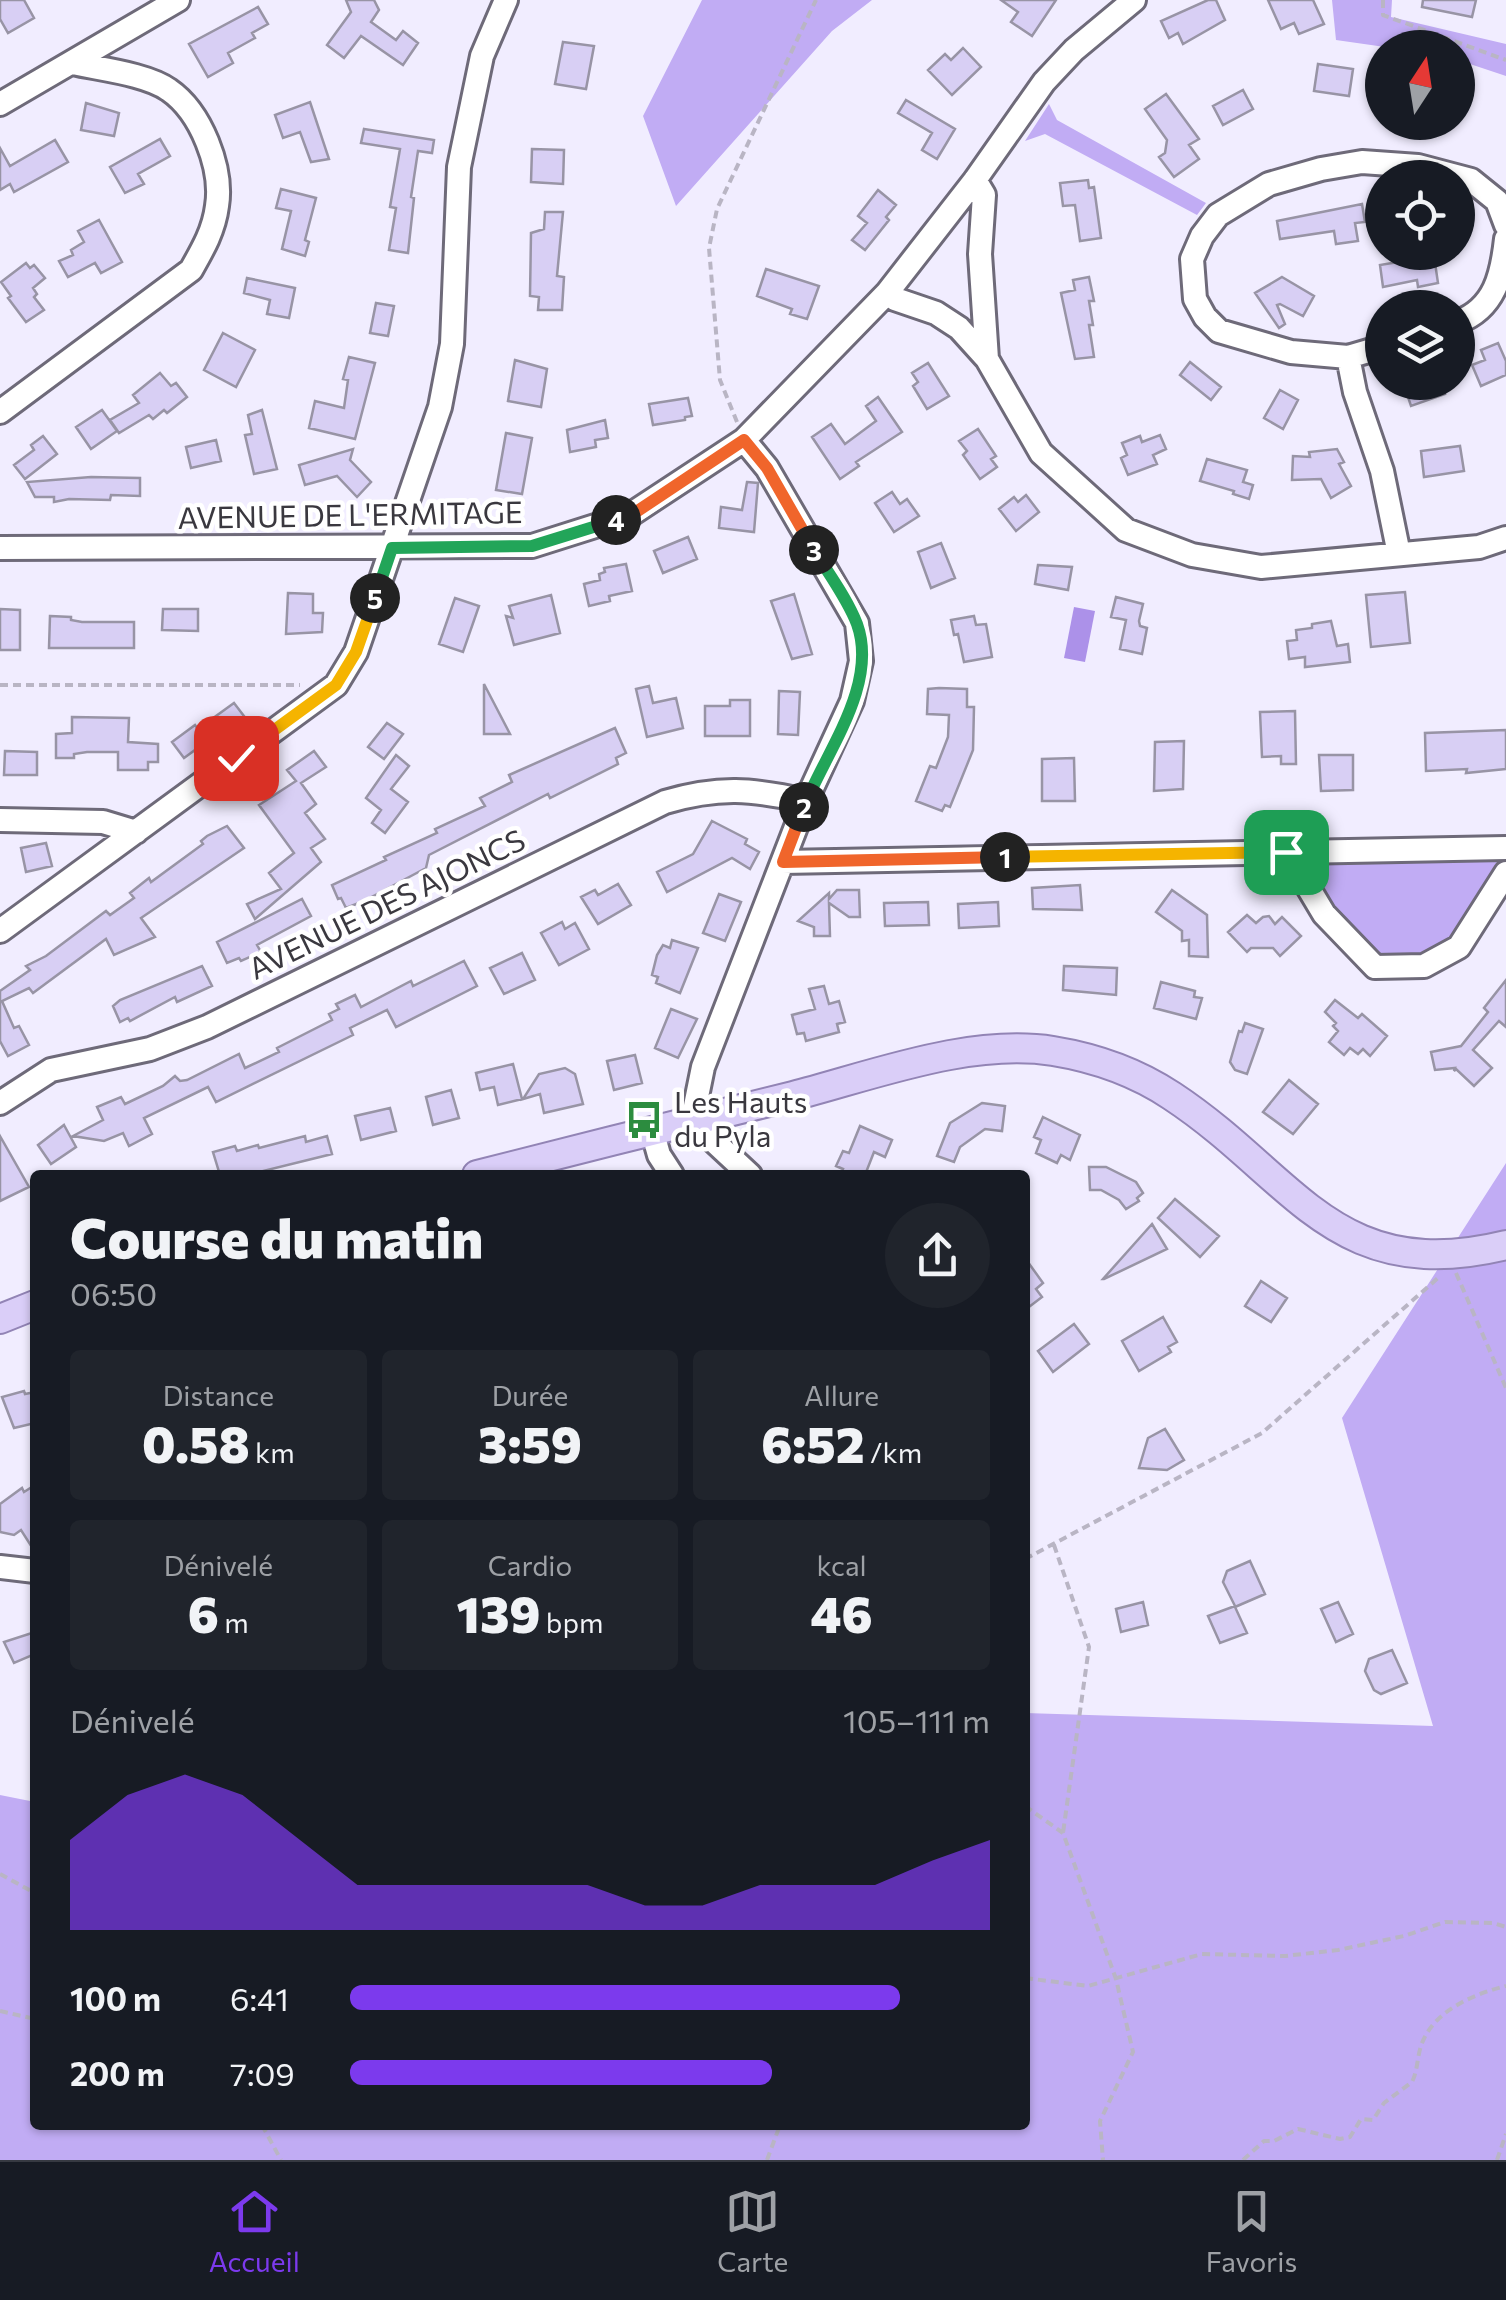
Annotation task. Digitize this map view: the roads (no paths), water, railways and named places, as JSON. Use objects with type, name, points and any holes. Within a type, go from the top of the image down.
[{"type":"main road","points":[[496,1170],[984,1049],[1050,1051],[1122,1069],[1171,1096],[1310,1212],[1361,1241],[1432,1256],[1506,1245]]},
{"type":"main road","points":[[0,1319],[30,1308]]},
{"type":"street","points":[[0,104],[178,0]]},
{"type":"street","points":[[0,931],[336,685],[356,652],[440,407],[452,344],[459,167],[482,56],[506,0]]},
{"type":"street","name":"AVENUE DE L'ERMITAGE","points":[[0,548],[532,546],[630,516],[744,440],[887,292],[975,180],[1044,82],[1074,50],[1134,0]]},
{"type":"street","points":[[0,412],[191,270],[209,239],[218,203],[216,170],[206,140],[195,119],[168,90],[134,77],[73,63]]},
{"type":"street","points":[[1365,352],[1348,357],[1291,352],[1219,331],[1194,300],[1192,260],[1202,236],[1218,215],[1270,184],[1362,162],[1418,166],[1471,180],[1497,201],[1506,225]]},
{"type":"street","points":[[975,180],[984,195],[980,254],[987,359]]},
{"type":"street","points":[[1475,313],[1491,299],[1503,266],[1506,239]]},
{"type":"street","points":[[887,292],[947,319],[987,359],[1041,453],[1126,530],[1192,555],[1261,566],[1480,546],[1506,538]]},
{"type":"street","points":[[1348,357],[1355,392],[1382,471],[1399,554]]},
{"type":"street","points":[[744,440],[767,468],[856,623],[861,642],[852,702],[806,801],[703,1068],[692,1121],[745,1170]]},
{"type":"street","name":"AVENUE DES AJONCS","points":[[0,1104],[51,1070],[150,1049],[207,1027],[665,802],[721,789],[755,790],[806,801]]},
{"type":"street","points":[[0,820],[103,822],[136,832]]},
{"type":"street","points":[[783,862],[1506,848]]},
{"type":"street","points":[[1286,852],[1324,914],[1375,966],[1424,966],[1459,947],[1506,873]]},
{"type":"street","points":[[652,1130],[659,1155],[669,1170]]},
{"type":"street","points":[[0,1567],[30,1570]]},
{"type":"place","name":"Les Hauts du Pyla","points":[[644,1120]]}]
